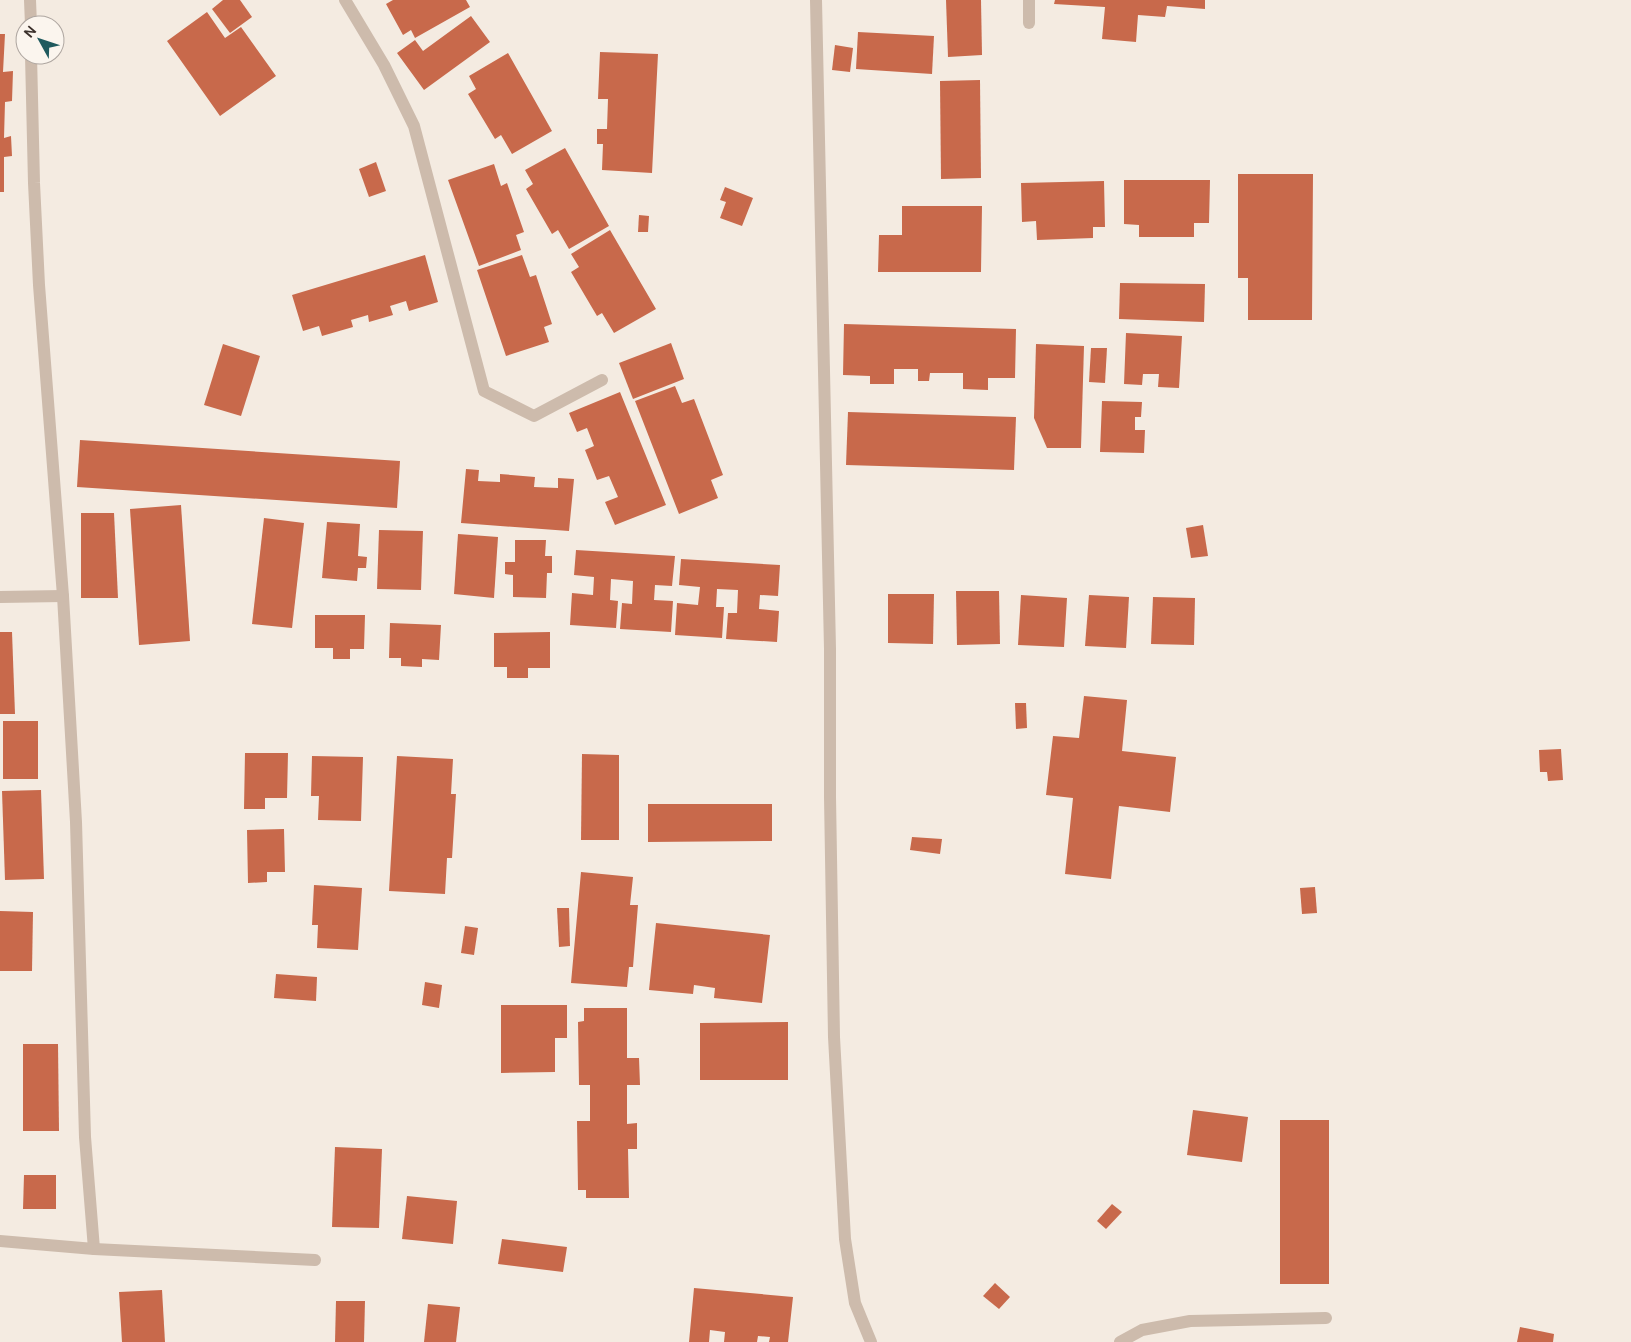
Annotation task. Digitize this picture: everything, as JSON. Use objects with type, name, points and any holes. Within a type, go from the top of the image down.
[{"type":"street","points":[[30,0],[31,15]]},
{"type":"street","points":[[345,0],[384,65],[414,126],[484,391],[534,416],[602,380]]},
{"type":"street","points":[[816,0],[830,640],[830,797],[834,1037],[845,1239],[855,1302],[871,1342]]},
{"type":"street","points":[[1029,0],[1029,23]]},
{"type":"street","points":[[31,65],[39,285],[63,596],[76,822],[85,1137],[94,1249]]},
{"type":"street","points":[[0,597],[63,596]]},
{"type":"street","points":[[0,1241],[94,1249],[315,1260]]},
{"type":"street","points":[[1120,1342],[1142,1330],[1190,1321],[1326,1318]]},
{"type":"building","points":[[223,0],[240,0],[252,17],[230,33],[212,9]]},
{"type":"building","points":[[393,0],[466,0],[470,7],[415,38],[411,30],[403,35],[386,4]]},
{"type":"building","points":[[946,0],[981,0],[982,55],[948,57]]},
{"type":"building","points":[[1055,0],[1205,0],[1205,9],[1167,6],[1165,17],[1138,15],[1136,42],[1102,39],[1105,7],[1054,4]]},
{"type":"building","points":[[207,12],[225,38],[241,27],[276,76],[220,116],[167,41]]},
{"type":"building","points":[[471,16],[490,42],[424,90],[397,53],[415,40],[423,51]]},
{"type":"building","points":[[858,32],[934,36],[932,74],[856,69]]},
{"type":"building","points":[[0,34],[5,34],[3,72],[13,71],[12,101],[5,102],[4,138],[11,136],[12,156],[4,157],[4,192],[0,192]]},
{"type":"building","points":[[835,45],[853,48],[850,72],[832,70]]},
{"type":"building","points":[[600,52],[658,54],[652,173],[602,170],[603,144],[597,144],[597,129],[607,129],[608,99],[598,99]]},
{"type":"building","points":[[508,53],[552,131],[512,154],[501,135],[495,139],[468,94],[476,89],[469,76]]},
{"type":"building","points":[[980,80],[981,178],[941,179],[940,81]]},
{"type":"building","points":[[565,148],[609,226],[569,249],[558,230],[552,234],[526,189],[533,184],[525,170]]},
{"type":"building","points":[[376,162],[386,191],[369,197],[359,169]]},
{"type":"building","points":[[494,164],[501,186],[507,183],[524,232],[516,235],[521,250],[479,266],[448,180]]},
{"type":"building","points":[[1238,174],[1313,174],[1312,320],[1248,320],[1248,278],[1238,278]]},
{"type":"building","points":[[1124,180],[1210,180],[1209,223],[1194,223],[1194,237],[1139,237],[1139,225],[1124,224]]},
{"type":"building","points":[[1104,181],[1105,227],[1093,227],[1093,238],[1037,240],[1036,221],[1022,222],[1021,183]]},
{"type":"building","points":[[725,187],[753,198],[742,226],[720,218],[726,202],[720,200]]},
{"type":"building","points":[[902,206],[982,206],[981,272],[878,272],[879,235],[902,235]]},
{"type":"building","points":[[639,215],[649,216],[648,232],[638,232]]},
{"type":"building","points":[[610,230],[656,309],[614,333],[602,313],[597,316],[571,272],[579,267],[571,254]]},
{"type":"building","points":[[425,255],[438,302],[409,311],[406,301],[390,306],[393,315],[369,322],[368,315],[351,320],[353,327],[322,336],[319,326],[303,331],[292,295]]},
{"type":"building","points":[[522,255],[530,277],[536,275],[552,324],[544,327],[549,342],[506,356],[477,270]]},
{"type":"building","points":[[1120,283],[1205,284],[1204,322],[1119,319]]},
{"type":"building","points":[[844,324],[1016,329],[1015,378],[988,378],[988,390],[963,389],[963,373],[930,373],[929,381],[918,381],[918,369],[894,369],[894,384],[870,384],[870,376],[843,375]]},
{"type":"building","points":[[1126,333],[1182,336],[1179,388],[1158,387],[1159,374],[1143,374],[1142,385],[1124,384]]},
{"type":"building","points":[[671,343],[684,379],[633,399],[619,363]]},
{"type":"building","points":[[223,344],[260,356],[241,416],[204,405]]},
{"type":"building","points":[[1036,344],[1084,346],[1081,448],[1047,448],[1034,418]]},
{"type":"building","points":[[1091,348],[1107,348],[1105,383],[1089,382]]},
{"type":"building","points":[[675,386],[682,403],[694,399],[723,475],[711,480],[718,498],[679,514],[635,401]]},
{"type":"building","points":[[620,392],[666,505],[615,525],[605,502],[618,497],[609,476],[597,480],[585,450],[594,446],[587,428],[577,432],[569,413]]},
{"type":"building","points":[[1102,401],[1142,402],[1141,417],[1135,417],[1135,430],[1145,430],[1144,453],[1100,452]]},
{"type":"building","points":[[848,412],[1016,417],[1014,470],[846,465]]},
{"type":"building","points":[[80,440],[400,461],[397,508],[77,487]]},
{"type":"building","points":[[466,469],[479,470],[478,481],[500,482],[500,474],[535,477],[534,487],[558,488],[558,478],[574,479],[569,531],[461,523]]},
{"type":"building","points":[[181,505],[190,641],[139,645],[130,509]]},
{"type":"building","points":[[81,513],[114,513],[118,598],[81,598]]},
{"type":"building","points":[[264,518],[304,523],[292,628],[252,624]]},
{"type":"building","points":[[327,522],[360,524],[358,556],[367,557],[366,568],[358,568],[357,581],[322,578]]},
{"type":"building","points":[[1203,525],[1208,556],[1191,558],[1186,528]]},
{"type":"building","points":[[379,530],[423,531],[421,590],[377,589]]},
{"type":"building","points":[[458,534],[498,537],[494,598],[454,594]]},
{"type":"building","points":[[515,540],[546,540],[545,556],[552,556],[552,573],[547,573],[546,598],[513,597],[513,575],[505,574],[505,562],[515,562]]},
{"type":"building","points":[[576,550],[675,556],[672,586],[655,585],[654,600],[673,601],[671,632],[620,629],[622,603],[632,604],[633,581],[611,579],[610,600],[618,601],[616,628],[570,625],[572,593],[593,595],[594,577],[574,575]]},
{"type":"building","points":[[681,559],[780,565],[778,596],[760,595],[759,609],[779,611],[777,642],[726,639],[728,613],[737,613],[738,590],[717,589],[716,607],[724,607],[722,638],[675,635],[677,603],[698,605],[700,587],[679,585]]},
{"type":"building","points":[[956,591],[999,591],[1000,644],[957,645]]},
{"type":"building","points":[[888,594],[934,594],[933,644],[888,643]]},
{"type":"building","points":[[1021,595],[1067,598],[1064,647],[1018,645]]},
{"type":"building","points":[[1089,595],[1129,597],[1126,648],[1085,646]]},
{"type":"building","points":[[1153,597],[1195,598],[1194,645],[1151,644]]},
{"type":"building","points":[[315,615],[365,615],[364,649],[350,649],[350,659],[333,659],[333,648],[315,648]]},
{"type":"building","points":[[390,623],[441,625],[439,660],[422,659],[422,667],[401,666],[401,658],[389,658]]},
{"type":"building","points":[[0,632],[12,632],[15,714],[0,714]]},
{"type":"building","points":[[550,632],[550,668],[528,668],[528,678],[507,678],[507,667],[494,667],[494,633]]},
{"type":"building","points":[[1084,696],[1127,700],[1122,751],[1176,757],[1170,812],[1119,806],[1111,879],[1065,874],[1073,798],[1046,795],[1053,736],[1079,738]]},
{"type":"building","points":[[1015,703],[1026,703],[1027,728],[1016,729]]},
{"type":"building","points":[[3,721],[38,721],[38,779],[3,779]]},
{"type":"building","points":[[1561,749],[1563,780],[1548,781],[1547,772],[1540,772],[1539,750]]},
{"type":"building","points":[[245,753],[288,753],[287,798],[265,798],[265,809],[244,809]]},
{"type":"building","points":[[582,754],[619,755],[619,840],[581,840]]},
{"type":"building","points":[[312,756],[363,757],[361,821],[318,820],[319,796],[311,796]]},
{"type":"building","points":[[397,756],[453,759],[451,794],[456,794],[452,858],[447,858],[445,894],[389,891]]},
{"type":"building","points":[[41,790],[44,879],[5,880],[2,791]]},
{"type":"building","points":[[648,804],[772,804],[772,841],[648,842]]},
{"type":"building","points":[[284,829],[285,872],[267,872],[267,882],[248,883],[247,830]]},
{"type":"building","points":[[912,837],[942,839],[940,854],[910,850]]},
{"type":"building","points":[[581,872],[633,877],[630,905],[638,905],[633,967],[629,967],[627,987],[571,983]]},
{"type":"building","points":[[314,885],[362,888],[358,950],[317,948],[318,925],[312,925]]},
{"type":"building","points":[[1315,887],[1317,913],[1302,914],[1300,888]]},
{"type":"building","points":[[557,908],[569,908],[570,946],[559,947]]},
{"type":"building","points":[[0,911],[33,912],[32,971],[0,971]]},
{"type":"building","points":[[656,923],[770,935],[762,1003],[714,998],[715,988],[694,985],[693,994],[649,990]]},
{"type":"building","points":[[465,926],[478,928],[474,955],[461,953]]},
{"type":"building","points":[[276,974],[317,977],[316,1001],[274,998]]},
{"type":"building","points":[[425,982],[442,985],[439,1008],[422,1005]]},
{"type":"building","points":[[501,1005],[567,1005],[567,1038],[555,1038],[555,1072],[501,1073]]},
{"type":"building","points":[[584,1008],[627,1008],[627,1058],[639,1058],[640,1085],[627,1085],[627,1124],[637,1123],[637,1149],[628,1149],[629,1198],[586,1198],[586,1190],[578,1190],[577,1121],[590,1121],[590,1085],[579,1085],[578,1022],[584,1021]]},
{"type":"building","points":[[788,1022],[788,1080],[700,1080],[700,1023]]},
{"type":"building","points":[[23,1044],[58,1044],[59,1131],[23,1131]]},
{"type":"building","points":[[1193,1110],[1248,1117],[1242,1162],[1187,1155]]},
{"type":"building","points":[[1280,1120],[1329,1120],[1329,1284],[1280,1284]]},
{"type":"building","points":[[335,1147],[382,1149],[379,1228],[332,1227]]},
{"type":"building","points":[[24,1175],[56,1175],[56,1209],[23,1209]]},
{"type":"building","points":[[407,1196],[457,1201],[453,1244],[402,1239]]},
{"type":"building","points":[[1112,1204],[1122,1212],[1106,1229],[1097,1221]]},
{"type":"building","points":[[502,1239],[567,1247],[563,1272],[498,1264]]},
{"type":"building","points":[[995,1283],[1010,1297],[999,1309],[983,1296]]},
{"type":"building","points":[[694,1288],[793,1297],[788,1342],[769,1342],[770,1337],[758,1336],[757,1342],[724,1342],[725,1332],[710,1330],[709,1342],[689,1342]]},
{"type":"building","points":[[162,1290],[165,1342],[122,1342],[119,1292]]},
{"type":"building","points":[[336,1301],[365,1301],[364,1342],[335,1342]]},
{"type":"building","points":[[428,1304],[460,1307],[456,1342],[424,1342]]},
{"type":"building","points":[[1520,1327],[1554,1334],[1553,1342],[1517,1342]]}]
